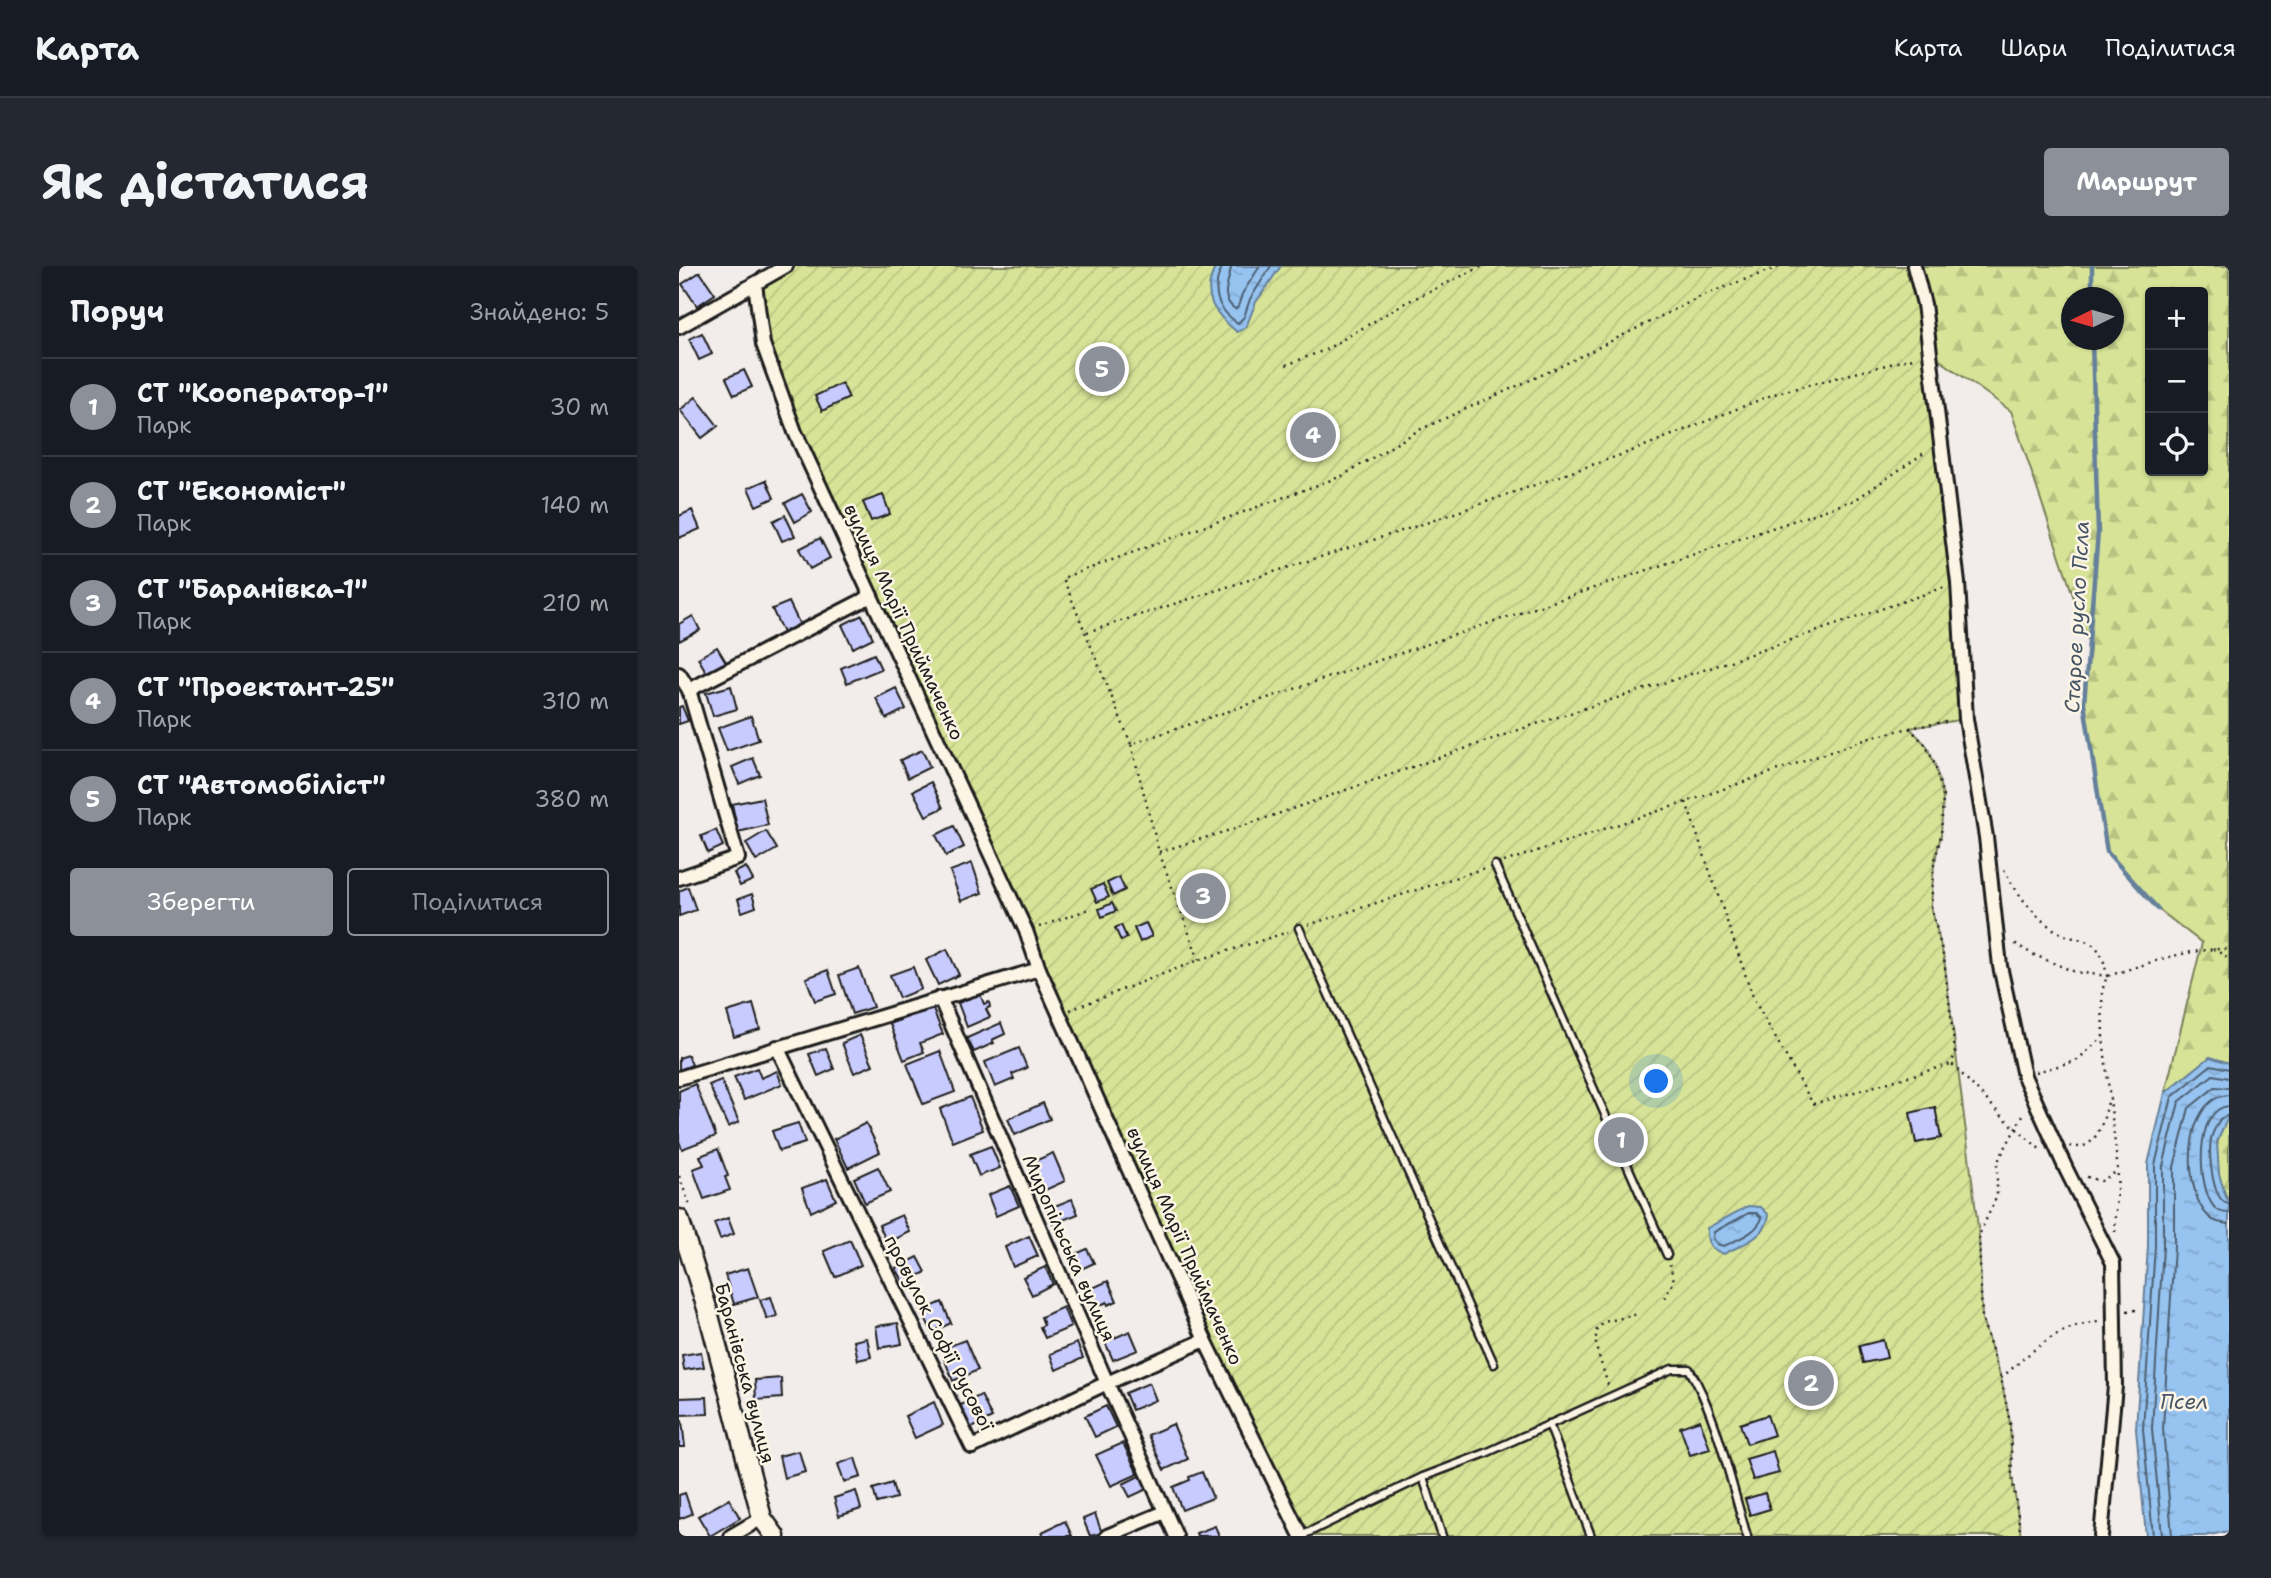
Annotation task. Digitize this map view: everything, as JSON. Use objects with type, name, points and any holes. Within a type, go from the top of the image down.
[{"type":"main road","name":"Баранівська вулиця","points":[[679,1219],[707,1308],[762,1518],[775,1536]]},
{"type":"street","points":[[679,327],[786,266]]},
{"type":"street","points":[[1914,266],[1924,304],[1941,442],[1958,583],[1966,719],[1986,837],[2000,966],[2024,1076],[2032,1098],[2113,1263],[2115,1386],[2101,1536]]},
{"type":"street","name":"вулиця Марії Приймаченко","points":[[755,284],[763,344],[795,432],[1026,931],[1039,969],[1061,1013],[1205,1340],[1301,1536]]},
{"type":"street","points":[[689,690],[871,596]]},
{"type":"street","points":[[679,674],[689,690],[738,858],[679,878]]},
{"type":"street","points":[[679,1078],[1039,969]]},
{"type":"street","name":"Миропільська вулиця","points":[[940,998],[1176,1536]]},
{"type":"street","name":"провулок Софії Русової","points":[[777,1047],[972,1447],[1205,1340]]},
{"type":"street","points":[[1107,1536],[1165,1512]]},
{"type":"street","points":[[731,1536],[762,1518]]},
{"type":"lane","points":[[1495,865],[1667,1255]]},
{"type":"lane","points":[[1299,928],[1494,1364]]},
{"type":"lane","points":[[1301,1536],[1423,1477],[1486,1452],[1672,1369],[1689,1369],[1712,1419],[1747,1536]]},
{"type":"lane","points":[[1549,1423],[1591,1536]]},
{"type":"lane","points":[[1423,1477],[1443,1536]]},
{"type":"path","points":[[1286,365],[1325,350],[1407,302],[1483,266]]},
{"type":"path","points":[[1199,960],[1159,852],[1131,744],[1063,578],[1342,476],[1419,430],[1557,368],[1704,295],[1781,266]]},
{"type":"path","points":[[1087,632],[1436,520],[1632,451],[1774,394],[1930,353]]},
{"type":"path","points":[[1131,744],[1855,500],[1941,442]]},
{"type":"path","points":[[1159,852],[1244,826],[1530,726],[1958,583]]},
{"type":"path","points":[[1061,1013],[1199,960],[1686,802],[1870,738],[1909,727],[1966,719]]},
{"type":"path","points":[[1909,727],[1926,745],[1935,765],[1943,797],[1941,835],[1934,864],[1931,906],[1944,959],[1955,1051],[1952,1064]]},
{"type":"path","points":[[1686,802],[1754,1000],[1813,1104],[1952,1064]]},
{"type":"path","points":[[1999,861],[2012,885],[2032,911],[2063,934],[2089,942],[2102,953],[2107,976],[2102,991],[2103,1037],[2119,1171],[2114,1236]]},
{"type":"path","points":[[1026,931],[1092,908]]},
{"type":"path","points":[[1997,932],[2032,954],[2075,972],[2107,976],[2172,956],[2211,948],[2229,949]]},
{"type":"path","points":[[2211,948],[2229,958]]},
{"type":"path","points":[[2024,1076],[2076,1061],[2103,1037]]},
{"type":"path","points":[[1952,1064],[2016,1129],[2066,1170],[2101,1181],[2119,1171]]},
{"type":"path","points":[[2054,1142],[2076,1147],[2088,1144],[2097,1136],[2109,1095]]},
{"type":"path","points":[[2021,1536],[2012,1476],[2010,1423],[2001,1378],[1982,1319],[1979,1235],[1997,1196],[1997,1163],[2032,1098]]},
{"type":"path","points":[[1665,1298],[1674,1281],[1667,1255]]},
{"type":"path","points":[[1612,1395],[1596,1347],[1596,1331],[1604,1322],[1637,1314]]},
{"type":"path","points":[[2001,1378],[2047,1338],[2069,1328],[2097,1321],[2114,1324]]},
{"type":"green space","points":[[786,266],[1914,266],[1924,304],[1966,719],[1910,728],[1926,745],[1935,765],[1943,797],[1941,835],[1934,864],[1931,906],[1944,959],[1979,1235],[1982,1319],[2001,1378],[2010,1423],[2012,1476],[2021,1536],[1301,1536],[795,432],[763,344],[755,284]]},
{"type":"green space","points":[[1914,266],[2229,266],[2229,1063],[2210,1057],[2165,1093],[2202,943],[2158,909],[2107,852],[2084,703],[2090,646],[2011,411],[1930,353]]},
{"type":"green space","points":[[2229,1115],[2229,1201],[2217,1163],[2217,1147]]},
{"type":"water","points":[[1216,266],[1281,266],[1256,302],[1246,327],[1237,332],[1222,318],[1212,303],[1209,286]]},
{"type":"water","name":"Псел","points":[[2210,1057],[2229,1063],[2229,1115],[2217,1142],[2219,1174],[2229,1201],[2229,1531],[2205,1536],[2146,1536],[2136,1429],[2148,1246],[2148,1164],[2165,1093]]},
{"type":"water","points":[[1748,1206],[1761,1207],[1769,1215],[1767,1223],[1758,1235],[1724,1254],[1712,1248],[1707,1238],[1707,1228]]},
{"type":"building","points":[[700,272],[715,294],[697,306],[682,284]]},
{"type":"building","points":[[702,333],[712,354],[699,360],[689,339]]},
{"type":"building","points":[[744,370],[752,387],[734,395],[726,378]]},
{"type":"building","points":[[842,383],[849,398],[822,411],[815,396]]},
{"type":"building","points":[[696,397],[718,426],[702,438],[680,410]]},
{"type":"building","points":[[766,480],[774,498],[756,506],[748,488]]},
{"type":"building","points":[[802,494],[812,512],[795,522],[785,503]]},
{"type":"building","points":[[883,495],[890,514],[871,521],[863,502]]},
{"type":"building","points":[[692,510],[700,529],[679,538],[679,516]]},
{"type":"building","points":[[785,515],[795,536],[782,541],[773,521]]},
{"type":"building","points":[[820,538],[830,558],[810,569],[799,549]]},
{"type":"building","points":[[789,602],[801,627],[784,635],[772,609]]},
{"type":"building","points":[[862,615],[873,638],[853,648],[842,625]]},
{"type":"building","points":[[693,616],[700,630],[679,641],[679,624]]},
{"type":"building","points":[[717,647],[726,662],[707,673],[698,658]]},
{"type":"building","points":[[874,654],[881,669],[847,683],[841,668]]},
{"type":"building","points":[[731,686],[737,709],[713,716],[706,693]]},
{"type":"building","points":[[896,688],[906,709],[886,719],[876,698]]},
{"type":"building","points":[[682,706],[688,721],[679,724],[679,707]]},
{"type":"building","points":[[751,716],[759,740],[727,751],[718,728]]},
{"type":"building","points":[[922,750],[930,767],[908,778],[900,760]]},
{"type":"building","points":[[753,758],[760,775],[739,784],[732,767]]},
{"type":"building","points":[[931,782],[943,808],[926,816],[913,791]]},
{"type":"building","points":[[762,798],[768,825],[738,832],[732,804]]},
{"type":"building","points":[[954,826],[964,847],[946,856],[936,835]]},
{"type":"building","points":[[716,830],[723,846],[708,853],[701,836]]},
{"type":"building","points":[[766,831],[777,849],[756,861],[746,843]]},
{"type":"building","points":[[972,863],[982,893],[961,901],[950,871]]},
{"type":"building","points":[[746,867],[753,880],[740,886],[734,873]]},
{"type":"building","points":[[1119,877],[1125,890],[1113,896],[1107,883]]},
{"type":"building","points":[[1103,884],[1109,897],[1097,902],[1091,889]]},
{"type":"building","points":[[688,887],[696,910],[679,916],[679,891]]},
{"type":"building","points":[[752,894],[756,907],[742,912],[738,899]]},
{"type":"building","points":[[1112,903],[1116,911],[1102,917],[1099,909]]},
{"type":"building","points":[[1146,923],[1152,936],[1140,942],[1134,928]]},
{"type":"building","points":[[1121,925],[1127,938],[1121,941],[1115,928]]},
{"type":"building","points":[[947,949],[959,975],[938,985],[926,960]]},
{"type":"building","points":[[913,967],[921,989],[899,998],[890,975]]},
{"type":"building","points":[[859,968],[873,1007],[852,1014],[839,975]]},
{"type":"building","points":[[828,970],[836,994],[815,1001],[806,978]]},
{"type":"building","points":[[980,994],[984,1004],[989,1002],[990,1007],[986,1009],[990,1017],[967,1027],[958,1003]]},
{"type":"building","points":[[753,1004],[760,1029],[734,1037],[727,1012]]},
{"type":"building","points":[[932,1007],[943,1034],[920,1043],[924,1052],[904,1060],[890,1024]]},
{"type":"building","points":[[1001,1023],[1005,1034],[992,1040],[994,1043],[974,1052],[967,1038]]},
{"type":"building","points":[[860,1035],[873,1065],[854,1073],[842,1043]]},
{"type":"building","points":[[826,1048],[834,1069],[818,1076],[809,1054]]},
{"type":"building","points":[[1019,1048],[1027,1068],[1012,1074],[1014,1079],[995,1087],[985,1062]]},
{"type":"building","points":[[940,1051],[955,1092],[923,1104],[907,1064]]},
{"type":"building","points":[[688,1055],[692,1065],[679,1070],[679,1058]]},
{"type":"building","points":[[757,1068],[761,1078],[777,1071],[782,1084],[744,1100],[734,1077]]},
{"type":"building","points":[[721,1080],[739,1122],[728,1127],[709,1085]]},
{"type":"building","points":[[695,1084],[716,1136],[682,1149],[679,1141],[679,1091]]},
{"type":"building","points":[[970,1097],[983,1130],[953,1142],[940,1109]]},
{"type":"building","points":[[1043,1103],[1050,1119],[1015,1135],[1008,1119]]},
{"type":"building","points":[[1935,1107],[1941,1138],[1916,1143],[1910,1113]]},
{"type":"building","points":[[798,1123],[805,1143],[779,1151],[772,1131]]},
{"type":"building","points":[[866,1123],[880,1152],[848,1168],[834,1139]]},
{"type":"building","points":[[991,1146],[1000,1168],[979,1176],[970,1154]]},
{"type":"building","points":[[718,1149],[730,1190],[704,1199],[693,1169],[704,1165],[700,1156]]},
{"type":"building","points":[[1053,1153],[1065,1181],[1041,1192],[1028,1164]]},
{"type":"building","points":[[878,1167],[890,1192],[865,1203],[854,1178]]},
{"type":"building","points":[[827,1179],[836,1200],[811,1212],[802,1188]]},
{"type":"building","points":[[1010,1186],[1019,1206],[996,1216],[988,1195]]},
{"type":"building","points":[[1072,1199],[1078,1214],[1053,1224],[1047,1209]]},
{"type":"building","points":[[902,1215],[910,1232],[887,1243],[879,1225]]},
{"type":"building","points":[[728,1218],[734,1234],[720,1239],[714,1223]]},
{"type":"building","points":[[1029,1236],[1038,1256],[1013,1267],[1005,1247]]},
{"type":"building","points":[[850,1240],[861,1265],[835,1277],[824,1251]]},
{"type":"building","points":[[1087,1249],[1094,1263],[1075,1272],[1069,1257]]},
{"type":"building","points":[[918,1257],[926,1272],[904,1283],[896,1268]]},
{"type":"building","points":[[1045,1267],[1053,1284],[1032,1295],[1023,1277]]},
{"type":"building","points":[[748,1268],[758,1297],[734,1304],[725,1275]]},
{"type":"building","points":[[1108,1281],[1117,1301],[1092,1309],[1084,1292]]},
{"type":"building","points":[[771,1297],[777,1316],[767,1319],[760,1300]]},
{"type":"building","points":[[942,1302],[951,1323],[932,1332],[922,1311]]},
{"type":"building","points":[[1063,1307],[1071,1327],[1045,1338],[1040,1327],[1044,1325],[1041,1317]]},
{"type":"building","points":[[898,1323],[902,1344],[879,1348],[876,1326]]},
{"type":"building","points":[[1130,1331],[1138,1350],[1113,1360],[1105,1342]]},
{"type":"building","points":[[867,1338],[871,1357],[858,1360],[854,1341]]},
{"type":"building","points":[[965,1340],[978,1370],[953,1381],[944,1358],[951,1355],[947,1347]]},
{"type":"building","points":[[1883,1340],[1887,1358],[1863,1363],[1859,1346]]},
{"type":"building","points":[[1077,1343],[1083,1358],[1056,1370],[1050,1354]]},
{"type":"building","points":[[701,1352],[704,1367],[684,1370],[682,1355]]},
{"type":"building","points":[[781,1378],[782,1398],[756,1400],[755,1380]]},
{"type":"building","points":[[1149,1383],[1156,1400],[1132,1410],[1125,1393]]},
{"type":"building","points":[[981,1395],[992,1418],[970,1429],[959,1406]]},
{"type":"building","points":[[707,1397],[708,1414],[679,1415],[679,1398]]},
{"type":"building","points":[[934,1402],[943,1425],[915,1438],[905,1416]]},
{"type":"building","points":[[1106,1406],[1116,1427],[1095,1437],[1085,1416]]},
{"type":"building","points":[[1767,1415],[1774,1435],[1747,1444],[1740,1424]]},
{"type":"building","points":[[1700,1420],[1710,1449],[1690,1455],[1680,1427]]},
{"type":"building","points":[[679,1421],[682,1421],[685,1447],[679,1447]]},
{"type":"building","points":[[1173,1424],[1188,1459],[1164,1470],[1148,1435]]},
{"type":"building","points":[[1123,1443],[1138,1474],[1111,1486],[1096,1455]]},
{"type":"building","points":[[799,1451],[805,1472],[784,1478],[779,1456]]},
{"type":"building","points":[[1773,1451],[1779,1473],[1753,1480],[1746,1459]]},
{"type":"building","points":[[855,1458],[861,1477],[844,1482],[838,1464]]},
{"type":"building","points":[[1202,1472],[1213,1498],[1182,1510],[1173,1487]]},
{"type":"building","points":[[1141,1475],[1147,1489],[1130,1497],[1123,1484]]},
{"type":"building","points":[[892,1483],[896,1498],[877,1503],[873,1489]]},
{"type":"building","points":[[856,1491],[861,1509],[839,1516],[834,1498]]},
{"type":"building","points":[[685,1493],[692,1514],[679,1519],[679,1495]]},
{"type":"building","points":[[1765,1493],[1770,1509],[1750,1515],[1745,1499]]},
{"type":"building","points":[[729,1499],[740,1518],[710,1536],[698,1516]]},
{"type":"building","points":[[1095,1514],[1102,1533],[1090,1536],[1083,1519]]},
{"type":"building","points":[[1065,1521],[1072,1536],[1044,1536],[1042,1532]]},
{"type":"building","points":[[1215,1526],[1219,1536],[1197,1536],[1196,1533]]},
{"type":"waterway","points":[[2092,266],[2092,287]]},
{"type":"waterway","name":"Старое русло Псла","points":[[2092,350],[2098,532],[2084,703],[2107,852],[2158,909]]},
{"type":"place","name":"СТ \"Автомобіліст\"","points":[[1102,369]]},
{"type":"place","name":"СТ \"Проектант-25\"","points":[[1313,435]]},
{"type":"place","name":"СТ \"Баранівка-1\"","points":[[1203,896]]},
{"type":"place","name":"СТ \"Кооператор-1\"","points":[[1621,1140]]},
{"type":"place","name":"СТ \"Економіст\"","points":[[1811,1383]]}]
